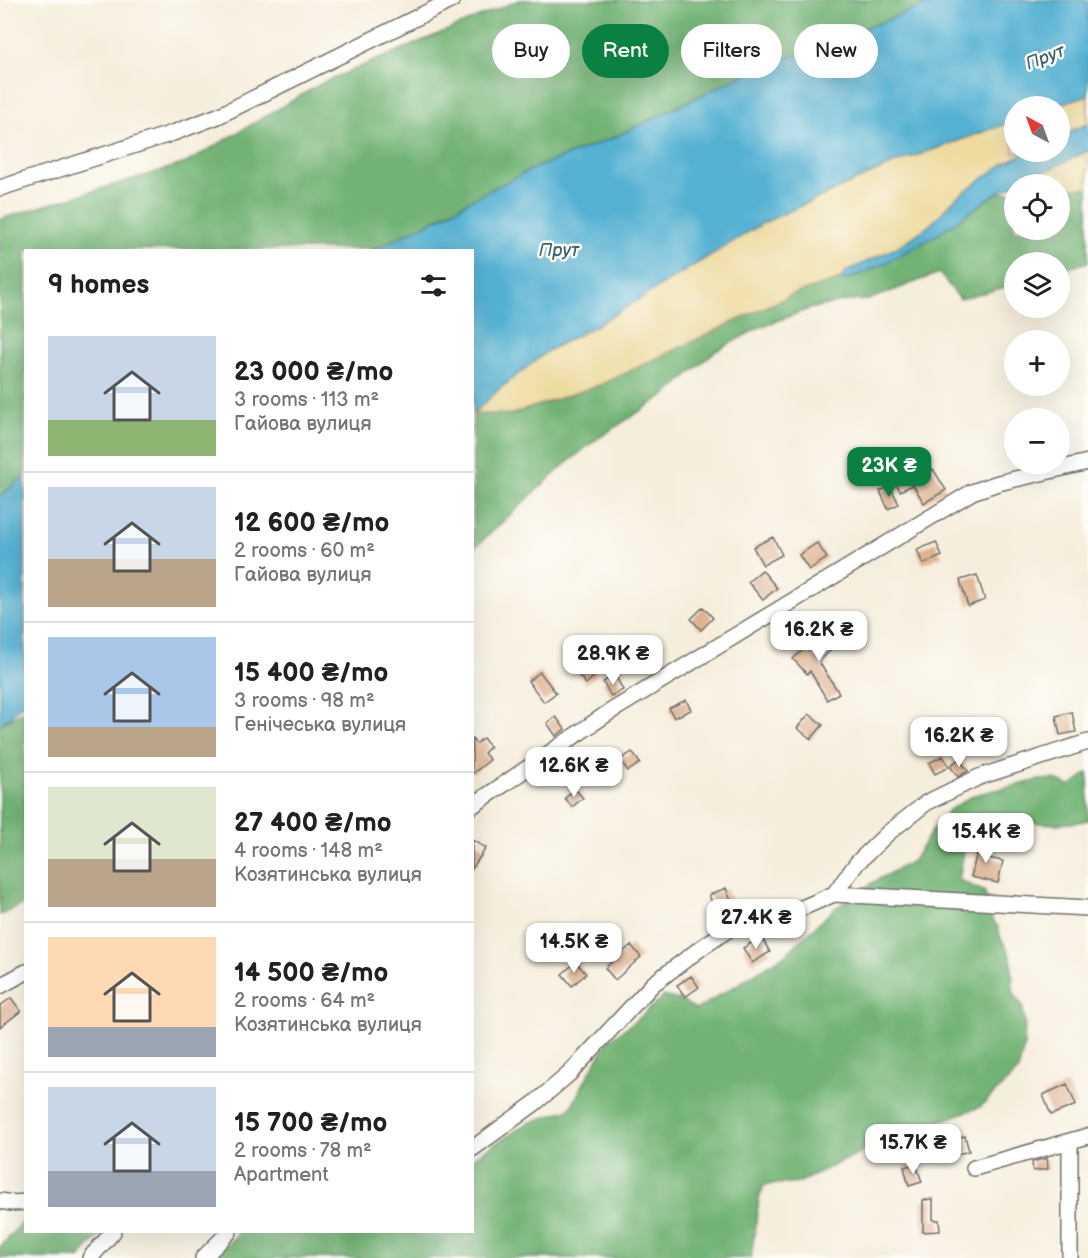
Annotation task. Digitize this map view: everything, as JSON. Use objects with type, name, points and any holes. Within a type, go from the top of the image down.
[{"type":"street","points":[[0,188],[173,133],[218,116],[452,0]]},
{"type":"street","points":[[474,805],[608,713],[972,492],[998,483],[1088,462]]},
{"type":"street","points":[[834,894],[857,863],[888,833],[926,803],[979,777],[1088,742]]},
{"type":"street","points":[[474,1148],[535,1103],[569,1074],[653,984],[729,929],[757,916],[802,908],[834,894],[1088,908]]},
{"type":"street","points":[[0,986],[24,973]]},
{"type":"street","points":[[974,1168],[1088,1136]]},
{"type":"street","points":[[1070,1142],[1070,1258]]},
{"type":"street","points":[[0,1201],[24,1202]]},
{"type":"street","points":[[90,1258],[112,1233]]},
{"type":"street","points":[[202,1258],[228,1233]]},
{"type":"green space","points":[[519,0],[939,0],[876,24],[794,24],[794,56],[782,60],[782,24],[681,24],[681,78],[737,78],[615,137],[530,170],[378,249],[24,249],[24,476],[0,497],[0,219],[186,163],[322,83]]},
{"type":"green space","points":[[1088,187],[1088,262],[1070,268],[1070,252],[1004,252],[1004,288],[960,299],[939,273],[868,300],[846,301],[809,309],[760,327],[714,352],[668,393],[597,439],[564,465],[474,548],[474,414],[513,414],[602,384],[793,294],[841,279],[848,279],[933,237],[997,193],[1004,193],[1004,240],[1070,240],[1070,189]]},
{"type":"green space","points":[[24,711],[24,903],[0,915],[0,724]]},
{"type":"green space","points":[[1088,773],[1088,820],[1059,824],[988,823],[973,826],[966,839],[959,880],[985,892],[990,917],[998,927],[1012,962],[1013,992],[1022,1005],[1025,1023],[1024,1047],[1018,1071],[980,1107],[888,1139],[800,1182],[764,1185],[759,1199],[751,1258],[213,1258],[239,1233],[474,1233],[474,1157],[528,1123],[570,1109],[609,1040],[664,996],[682,1001],[696,1010],[785,955],[834,909],[877,880],[913,861],[931,832],[949,810],[974,795],[1039,780],[1054,779],[1070,786]]},
{"type":"green space","points":[[24,1220],[24,1233],[102,1233],[81,1258],[0,1258],[0,1247]]},
{"type":"sand","points":[[1088,95],[1088,124],[1070,131],[1070,101]]},
{"type":"sand","points":[[1004,125],[1004,162],[1007,162],[957,197],[930,225],[898,247],[845,272],[841,279],[793,294],[602,384],[512,414],[474,414],[498,390],[549,350],[600,323],[763,223],[893,164]]},
{"type":"sand","points":[[1088,151],[1088,187],[1070,189],[1070,174],[1037,174],[1064,162],[1070,162],[1070,159]]},
{"type":"water","name":"Прут","points":[[939,0],[1088,0],[1088,95],[1070,101],[1070,96],[1004,96],[1004,125],[892,164],[763,223],[600,323],[549,350],[498,390],[474,413],[474,249],[374,249],[444,216],[530,170],[615,137],[737,78],[782,78],[782,60],[794,56],[794,78],[878,78],[876,24]]},
{"type":"water","points":[[1088,124],[1088,151],[1070,159],[1070,131]]},
{"type":"water","points":[[1064,162],[1038,174],[1004,174],[1004,190],[933,237],[884,264],[848,279],[841,279],[845,272],[898,247],[930,225],[957,197],[1005,163]]},
{"type":"water","points":[[24,476],[24,702],[0,724],[0,497]]},
{"type":"building","points":[[920,458],[928,472],[933,469],[946,490],[924,503],[913,485],[900,491],[891,473]]},
{"type":"building","points":[[890,486],[899,504],[888,509],[880,491]]},
{"type":"building","points":[[773,537],[782,555],[763,565],[753,547]]},
{"type":"building","points":[[936,542],[942,556],[923,564],[917,550]]},
{"type":"building","points":[[817,543],[827,558],[809,570],[799,555]]},
{"type":"building","points":[[762,570],[777,588],[763,600],[748,582]]},
{"type":"building","points":[[977,575],[985,600],[968,606],[960,580]]},
{"type":"building","points":[[703,607],[713,618],[701,630],[691,619]]},
{"type":"building","points":[[830,628],[841,639],[819,662],[839,693],[827,700],[810,671],[807,674],[793,659],[806,647],[808,650]]},
{"type":"building","points":[[634,649],[642,660],[634,667],[625,655]]},
{"type":"building","points":[[582,655],[597,674],[586,684],[570,665]]},
{"type":"building","points":[[540,672],[556,693],[544,702],[528,681]]},
{"type":"building","points":[[615,675],[623,690],[611,696],[603,682]]},
{"type":"building","points":[[686,700],[691,710],[674,718],[669,708]]},
{"type":"building","points":[[1072,712],[1076,732],[1060,735],[1056,716]]},
{"type":"building","points":[[809,714],[823,725],[811,739],[797,728]]},
{"type":"building","points":[[556,717],[565,729],[556,736],[547,723]]},
{"type":"building","points":[[483,738],[490,747],[484,753],[490,760],[474,772],[474,742],[476,744]]},
{"type":"building","points":[[632,752],[640,763],[628,771],[620,760]]},
{"type":"building","points":[[943,756],[949,767],[935,774],[929,763]]},
{"type":"building","points":[[959,759],[968,771],[958,777],[950,766]]},
{"type":"building","points":[[575,789],[583,798],[572,807],[565,798]]},
{"type":"building","points":[[980,840],[992,843],[988,858],[1003,861],[998,883],[971,877]]},
{"type":"building","points":[[474,841],[486,848],[474,866]]},
{"type":"building","points":[[726,888],[731,901],[714,908],[709,895]]},
{"type":"building","points":[[761,937],[770,952],[752,963],[743,948]]},
{"type":"building","points":[[631,945],[641,957],[615,980],[605,968]]},
{"type":"building","points":[[576,962],[586,974],[572,986],[562,974]]},
{"type":"building","points":[[691,976],[699,987],[685,997],[677,985]]},
{"type":"building","points":[[11,998],[21,1011],[0,1027],[0,1006]]},
{"type":"building","points":[[1067,1084],[1076,1105],[1051,1115],[1043,1095]]},
{"type":"building","points":[[965,1136],[969,1151],[954,1155],[953,1151],[927,1160],[922,1148]]},
{"type":"building","points":[[1047,1158],[1048,1169],[1033,1171],[1032,1162]]},
{"type":"building","points":[[916,1164],[922,1182],[909,1186],[904,1167]]},
{"type":"building","points":[[933,1199],[933,1220],[939,1220],[940,1231],[923,1232],[923,1200]]}]
